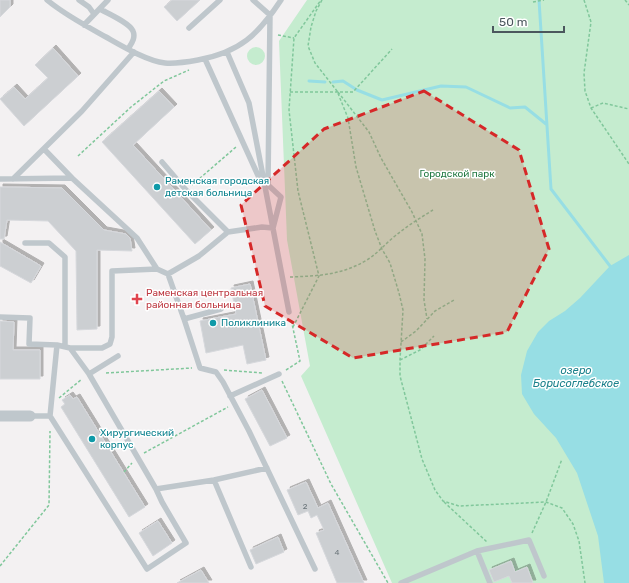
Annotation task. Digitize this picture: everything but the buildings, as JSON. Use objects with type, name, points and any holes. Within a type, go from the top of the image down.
[{"type":"street","points":[[0,416],[30,416]]},
{"type":"lane","points":[[47,0],[84,25],[128,49],[164,63],[190,62],[205,59],[240,46],[262,28],[281,0]]},
{"type":"lane","points":[[79,0],[94,14]]},
{"type":"lane","points":[[84,25],[108,0]]},
{"type":"lane","points":[[189,28],[220,0]]},
{"type":"lane","points":[[253,0],[270,15],[268,185],[281,197],[272,228]]},
{"type":"lane","points":[[100,9],[129,25],[133,31],[134,40],[128,49]]},
{"type":"lane","points":[[13,179],[82,111],[134,52]]},
{"type":"lane","points":[[227,52],[249,103],[289,312]]},
{"type":"lane","points":[[205,59],[244,141],[265,192]]},
{"type":"lane","points":[[44,149],[72,178],[136,238],[157,268],[168,274],[200,368],[216,372],[223,382],[267,468],[315,569]]},
{"type":"lane","points":[[162,162],[186,190],[228,232]]},
{"type":"lane","points":[[0,179],[72,178]]},
{"type":"lane","points":[[168,274],[199,256],[228,232],[262,227],[272,228]]},
{"type":"lane","points":[[25,243],[48,243],[65,257],[68,347],[89,374],[138,456],[162,502],[186,543],[147,569],[50,416],[57,346]]},
{"type":"lane","points":[[0,317],[30,318],[29,344],[102,348],[110,344],[112,337],[112,271],[157,268]]},
{"type":"lane","points":[[184,319],[221,309]]},
{"type":"lane","points":[[89,374],[118,356]]},
{"type":"lane","points":[[230,396],[279,374]]},
{"type":"lane","points":[[30,416],[50,416]]},
{"type":"lane","points":[[156,489],[214,480],[267,468]]},
{"type":"lane","points":[[214,480],[251,567]]},
{"type":"lane","points":[[401,583],[477,551],[529,540],[544,576]]},
{"type":"lane","points":[[477,551],[490,583]]},
{"type":"path","points":[[321,0],[311,27],[308,46],[315,63],[369,132],[381,158],[416,220],[422,234],[425,259],[424,300],[427,319]]},
{"type":"path","points":[[293,327],[318,276],[298,191],[289,110],[294,38],[321,0]]},
{"type":"path","points":[[533,2],[544,0]]},
{"type":"path","points":[[584,0],[591,22],[584,73],[585,91],[591,108],[629,164]]},
{"type":"path","points":[[625,0],[629,5]]},
{"type":"path","points":[[290,92],[353,92],[392,49]]},
{"type":"path","points":[[78,156],[130,107],[164,81],[190,70]]},
{"type":"path","points":[[337,91],[348,118],[356,167],[375,231],[382,249],[390,263],[402,304],[400,376],[422,459],[435,490],[442,501],[487,542],[493,543]]},
{"type":"path","points":[[591,108],[603,103],[629,109]]},
{"type":"path","points":[[186,190],[244,141]]},
{"type":"path","points":[[282,277],[329,275],[355,266],[367,260],[382,249],[394,236],[433,210]]},
{"type":"path","points":[[401,342],[416,331],[435,311],[454,300]]},
{"type":"path","points":[[224,370],[279,374],[300,361],[289,312]]},
{"type":"path","points":[[400,360],[420,350],[434,336]]},
{"type":"path","points":[[89,374],[200,368]]},
{"type":"path","points":[[279,374],[331,484],[388,583]]},
{"type":"path","points":[[124,472],[138,456],[234,403]]},
{"type":"path","points":[[0,566],[49,505],[50,416]]},
{"type":"path","points":[[529,540],[546,502],[562,459]]},
{"type":"path","points":[[442,501],[458,506],[546,502],[562,508],[573,524],[579,541],[586,583]]},
{"type":"highlighted area","points":[[424,91],[519,150],[549,249],[507,332],[353,358],[265,306],[241,205],[324,129]]},
{"type":"green space","name":"Городской парк","points":[[307,0],[629,0],[629,583],[392,583],[301,376],[310,366],[287,240],[279,41]]},
{"type":"green space","points":[[256,47],[262,50],[265,56],[262,62],[256,65],[250,62],[247,56],[250,50]]},
{"type":"water","name":"озеро Борисоглебское","points":[[629,255],[629,583],[604,583],[598,536],[577,473],[556,438],[534,414],[522,394],[521,375],[527,351],[538,332],[549,321],[565,311],[580,298],[610,266]]},
{"type":"waterway","points":[[539,0],[551,189],[610,266]]},
{"type":"waterway","points":[[309,81],[325,82]]},
{"type":"waterway","points":[[333,82],[343,81],[357,90],[382,100],[441,86],[466,87],[510,108],[525,107],[546,124]]},
{"type":"place","name":"Раменская городская детская больница","points":[[157,187]]},
{"type":"place","name":"Раменская центральная районная больница","points":[[137,299]]},
{"type":"place","name":"Поликлиника","points":[[213,323]]},
{"type":"place","name":"Хирургический корпус","points":[[92,439]]}]
